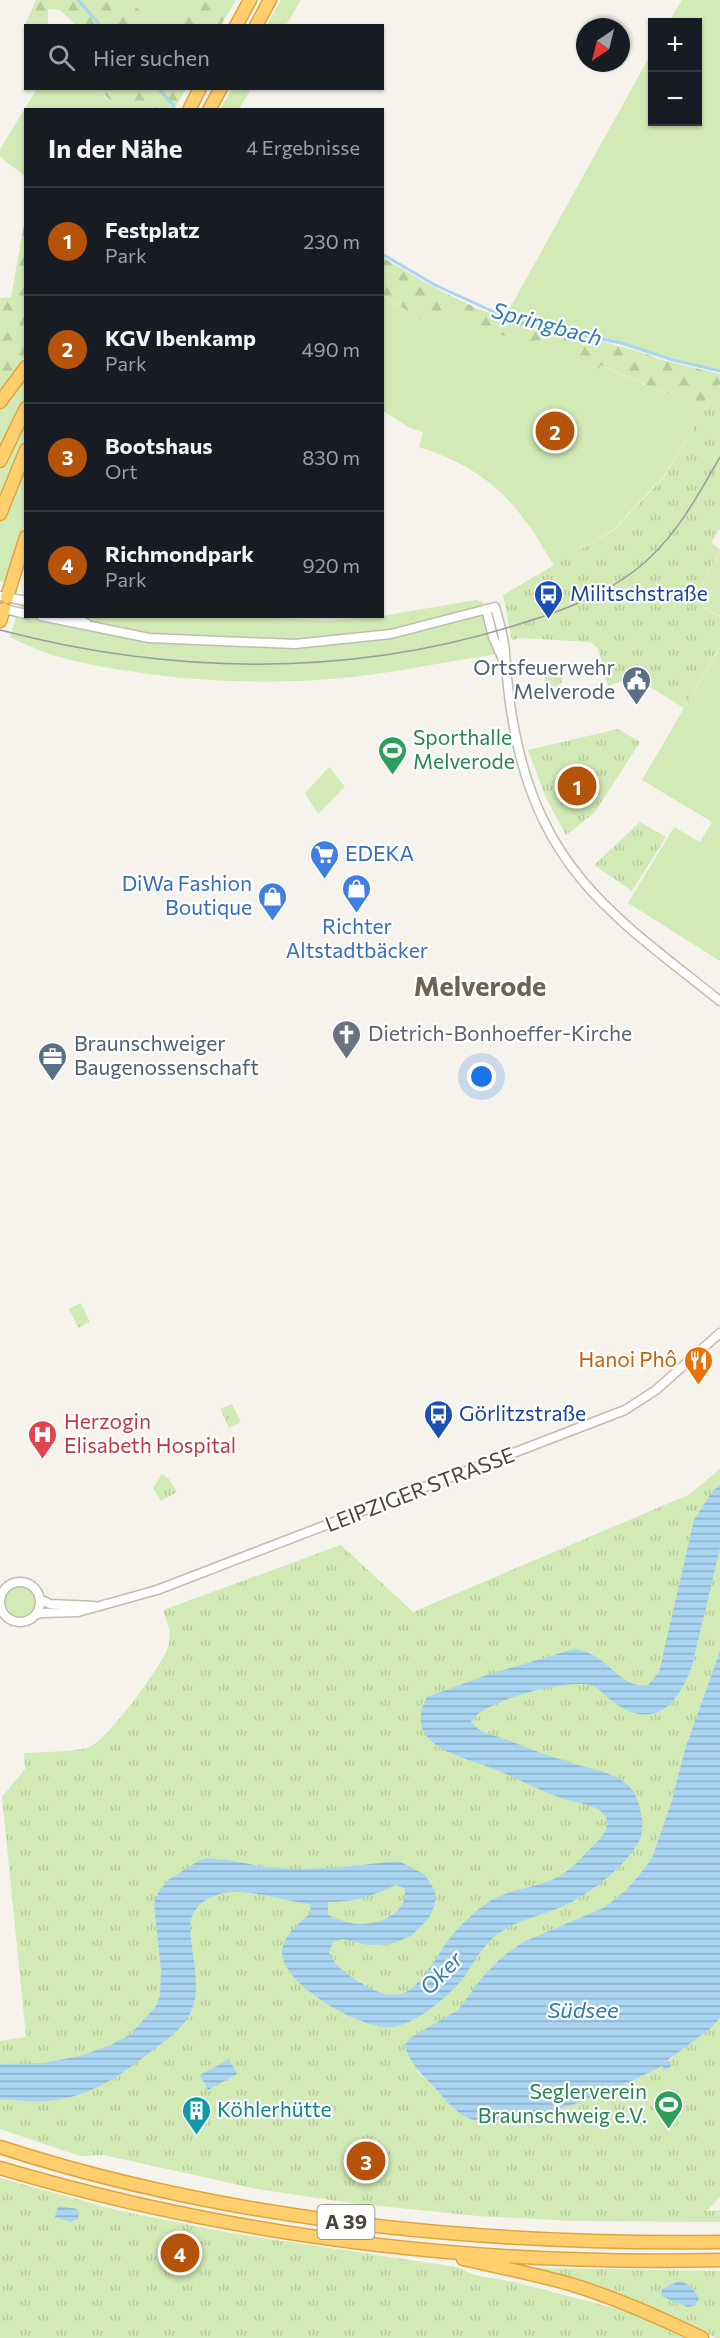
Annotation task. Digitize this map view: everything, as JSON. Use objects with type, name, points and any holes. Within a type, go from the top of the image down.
[{"type":"highway","points":[[237,24],[250,0]]},
{"type":"highway","points":[[257,24],[270,0]]},
{"type":"highway","points":[[190,108],[199,90]]},
{"type":"highway","points":[[210,108],[220,90]]},
{"type":"highway","points":[[0,402],[24,370]]},
{"type":"highway","points":[[0,461],[24,412]]},
{"type":"highway","points":[[0,514],[24,455]]},
{"type":"highway","points":[[2,606],[24,543]]},
{"type":"highway","name":"A 39","points":[[0,2147],[50,2163],[188,2196],[339,2221],[520,2239],[720,2242]]},
{"type":"highway","name":"A 39","points":[[0,2168],[112,2199],[212,2220],[414,2250],[549,2258],[720,2260]]},
{"type":"highway","points":[[414,2250],[569,2284],[636,2307],[702,2338]]},
{"type":"street","points":[[2,606],[24,601]]},
{"type":"street","points":[[2,606],[24,613]]},
{"type":"street","points":[[50,618],[149,638],[295,644],[391,634],[491,608],[493,637],[504,662],[511,716],[525,776],[543,820],[565,859],[588,889],[615,916],[720,1001]]},
{"type":"street","points":[[75,618],[97,628]]},
{"type":"street","name":"LEIPZIGER STRASSE","points":[[98,1606],[50,1604],[40,1599],[33,1587],[25,1583],[17,1583],[3,1589],[0,1604],[7,1617],[24,1622],[42,1613],[78,1612],[169,1586],[625,1410],[647,1397],[720,1333]]},
{"type":"street","points":[[35,1615],[40,1599]]},
{"type":"green space","points":[[36,0],[126,0],[142,12],[144,24],[75,24],[60,10],[48,9],[48,24],[26,23]]},
{"type":"green space","points":[[126,0],[188,0],[177,24],[144,24],[142,12]]},
{"type":"green space","points":[[188,0],[236,0],[222,24],[176,24]]},
{"type":"green space","points":[[281,0],[301,0],[287,24],[268,24]]},
{"type":"green space","points":[[682,0],[720,0],[720,371],[554,326],[505,317],[648,59],[648,126],[702,126],[702,18],[671,18]]},
{"type":"green space","points":[[36,90],[101,90],[106,98],[122,108],[25,108]]},
{"type":"green space","points":[[101,90],[185,90],[175,108],[124,108],[108,98]]},
{"type":"green space","points":[[231,90],[250,90],[240,108],[221,108]]},
{"type":"green space","points":[[24,110],[24,175],[0,157],[0,149]]},
{"type":"green space","points":[[24,225],[24,357],[0,391],[0,298],[11,297]]},
{"type":"green space","points":[[384,258],[435,288],[478,309],[505,319],[597,340],[658,359],[720,374],[720,384],[706,407],[669,390],[667,394],[601,365],[598,369],[541,342],[536,350],[446,311],[436,328],[384,297]]},
{"type":"green space","points":[[384,297],[436,328],[446,311],[536,350],[541,342],[598,369],[600,365],[666,394],[669,390],[706,407],[664,476],[614,529],[554,566],[528,524],[500,491],[465,466],[419,447],[423,432],[410,428],[384,412]]},
{"type":"green space","points":[[24,376],[24,527],[8,583],[0,581],[0,410]]},
{"type":"green space","points":[[720,384],[720,529],[711,542],[720,550],[694,601],[720,617],[720,646],[684,708],[634,677],[608,686],[598,648],[590,642],[522,638],[512,640],[503,595],[614,530],[664,477]]},
{"type":"green space","points":[[720,551],[720,616],[694,601]]},
{"type":"green space","points":[[24,592],[24,618],[272,618],[328,621],[384,618],[384,616],[476,600],[483,602],[497,654],[351,677],[233,681],[185,678],[103,667],[40,650],[10,637]]},
{"type":"green space","points":[[720,647],[720,961],[628,903],[674,827],[700,842],[712,822],[642,780]]},
{"type":"green space","points":[[550,669],[558,669],[563,674],[561,685],[550,687],[545,682],[545,674]]},
{"type":"green space","points":[[618,729],[640,742],[595,812],[566,835],[546,798],[528,750]]},
{"type":"green space","points":[[329,767],[345,787],[318,814],[305,793]]},
{"type":"green space","points":[[640,822],[666,837],[632,891],[594,865]]},
{"type":"green space","points":[[81,1303],[90,1322],[78,1328],[69,1309]]},
{"type":"green space","points":[[232,1404],[241,1422],[229,1428],[220,1409]]},
{"type":"green space","points":[[720,1469],[720,1651],[685,1749],[672,1800],[652,1858],[626,1890],[605,1907],[523,1942],[502,1957],[485,1974],[458,2010],[444,2019],[417,2071],[466,2117],[662,2066],[664,2070],[681,2049],[720,2018],[720,2197],[707,2211],[720,2210],[720,2222],[572,2221],[478,2216],[351,2203],[257,2189],[104,2155],[80,2156],[0,2129],[0,2041],[26,2037],[2,1797],[25,1769],[24,1753],[83,1749],[97,1742],[108,1732],[144,1687],[167,1650],[170,1635],[163,1610],[341,1545],[413,1612],[688,1495]]},
{"type":"green space","points":[[162,1474],[169,1479],[177,1492],[161,1501],[153,1488]]},
{"type":"green space","points":[[20,1587],[30,1592],[35,1602],[30,1612],[20,1617],[10,1612],[5,1602],[10,1592]]},
{"type":"green space","points":[[0,2178],[120,2211],[236,2234],[457,2267],[475,2275],[515,2282],[633,2313],[683,2338],[0,2338]]},
{"type":"green space","points":[[537,2268],[720,2271],[720,2338],[619,2294],[536,2270]]},
{"type":"water","name":"Oker","points":[[720,1485],[720,1548],[692,1666],[680,1692],[672,1702],[653,1714],[642,1714],[629,1711],[615,1703],[593,1686],[563,1685],[508,1699],[479,1713],[471,1721],[486,1733],[609,1774],[625,1782],[636,1796],[640,1809],[641,1836],[629,1857],[607,1878],[571,1902],[519,1922],[495,1936],[478,1955],[465,1976],[442,2000],[422,2015],[402,2025],[392,2027],[362,2021],[326,2003],[309,1991],[285,1965],[282,1952],[285,1941],[292,1930],[311,1913],[310,1904],[245,1892],[219,1894],[202,1903],[192,1917],[191,1941],[196,1974],[195,1995],[190,2013],[177,2030],[116,2077],[90,2090],[61,2099],[40,2102],[0,2099],[0,2064],[43,2063],[80,2056],[111,2045],[131,2034],[156,2006],[160,1996],[161,1969],[154,1904],[159,1891],[168,1880],[200,1860],[208,1858],[295,1869],[332,1868],[399,1861],[424,1874],[435,1892],[435,1904],[429,1918],[411,1936],[391,1944],[368,1945],[342,1939],[333,1942],[329,1952],[338,1966],[352,1977],[376,1991],[393,1995],[404,1993],[417,1984],[454,1933],[485,1905],[498,1897],[554,1879],[569,1870],[603,1835],[607,1821],[605,1815],[592,1807],[552,1795],[439,1746],[428,1738],[422,1727],[421,1714],[427,1697],[490,1674],[574,1649],[596,1657],[629,1682],[648,1685],[659,1672],[694,1520],[712,1492]],"holes":[[[396,1885],[404,1888],[403,1904],[392,1915],[376,1922],[356,1924],[328,1915],[328,1902],[363,1898]]]},
{"type":"water","name":"Südsee","points":[[720,1651],[720,2018],[712,2027],[668,2060],[671,2067],[664,2070],[662,2066],[593,2097],[536,2116],[509,2121],[485,2122],[466,2117],[453,2108],[421,2074],[413,2064],[405,2045],[410,2038],[458,2010],[485,1974],[502,1957],[523,1942],[605,1907],[626,1890],[638,1876],[652,1858],[672,1800],[685,1749]]},
{"type":"water","points":[[229,2059],[237,2074],[208,2090],[200,2075]]},
{"type":"water","points":[[58,2206],[77,2209],[78,2218],[71,2222],[55,2217]]},
{"type":"water","points":[[679,2281],[694,2290],[699,2299],[696,2305],[688,2307],[661,2296],[662,2289]]},
{"type":"waterway","name":"Springbach","points":[[78,0],[99,24]]},
{"type":"waterway","name":"Springbach","points":[[160,90],[174,106]]},
{"type":"waterway","name":"Springbach","points":[[384,255],[435,285],[505,317],[621,343],[673,360],[720,371]]},
{"type":"tram line","points":[[0,630],[63,645],[191,662],[255,664],[320,662],[384,655],[447,644],[558,611],[590,598],[619,582],[647,560],[672,534],[720,457]]},
{"type":"place","name":"KGV Ibenkamp","points":[[555,431]]},
{"type":"place","name":"Militschstraße","points":[[549,620]]},
{"type":"place","name":"Ortsfeuerwehr Melverode","points":[[636,706]]},
{"type":"place","name":"Sporthalle Melverode","points":[[392,776]]},
{"type":"place","name":"Festplatz","points":[[577,786]]},
{"type":"place","name":"EDEKA","points":[[324,880]]},
{"type":"place","name":"Richter Altstadtbäcker","points":[[357,914]]},
{"type":"place","name":"DiWa Fashion Boutique","points":[[273,922]]},
{"type":"place","name":"Dietrich-Bonhoeffer-Kirche","points":[[347,1060]]},
{"type":"place","name":"Braunschweiger Baugenossenschaft","points":[[53,1082]]},
{"type":"place","name":"Hanoi Phô","points":[[698,1386]]},
{"type":"place","name":"Görlitzstraße","points":[[438,1440]]},
{"type":"place","name":"Herzogin Elisabeth Hospital","points":[[43,1460]]},
{"type":"place","name":"Seglerverein Braunschweig e.V.","points":[[668,2130]]},
{"type":"place","name":"Köhlerhütte","points":[[196,2136]]},
{"type":"place","name":"Bootshaus","points":[[366,2161]]},
{"type":"place","name":"Richmondpark","points":[[180,2253]]},
{"type":"district","name":"Melverode","points":[[480,987]]}]
